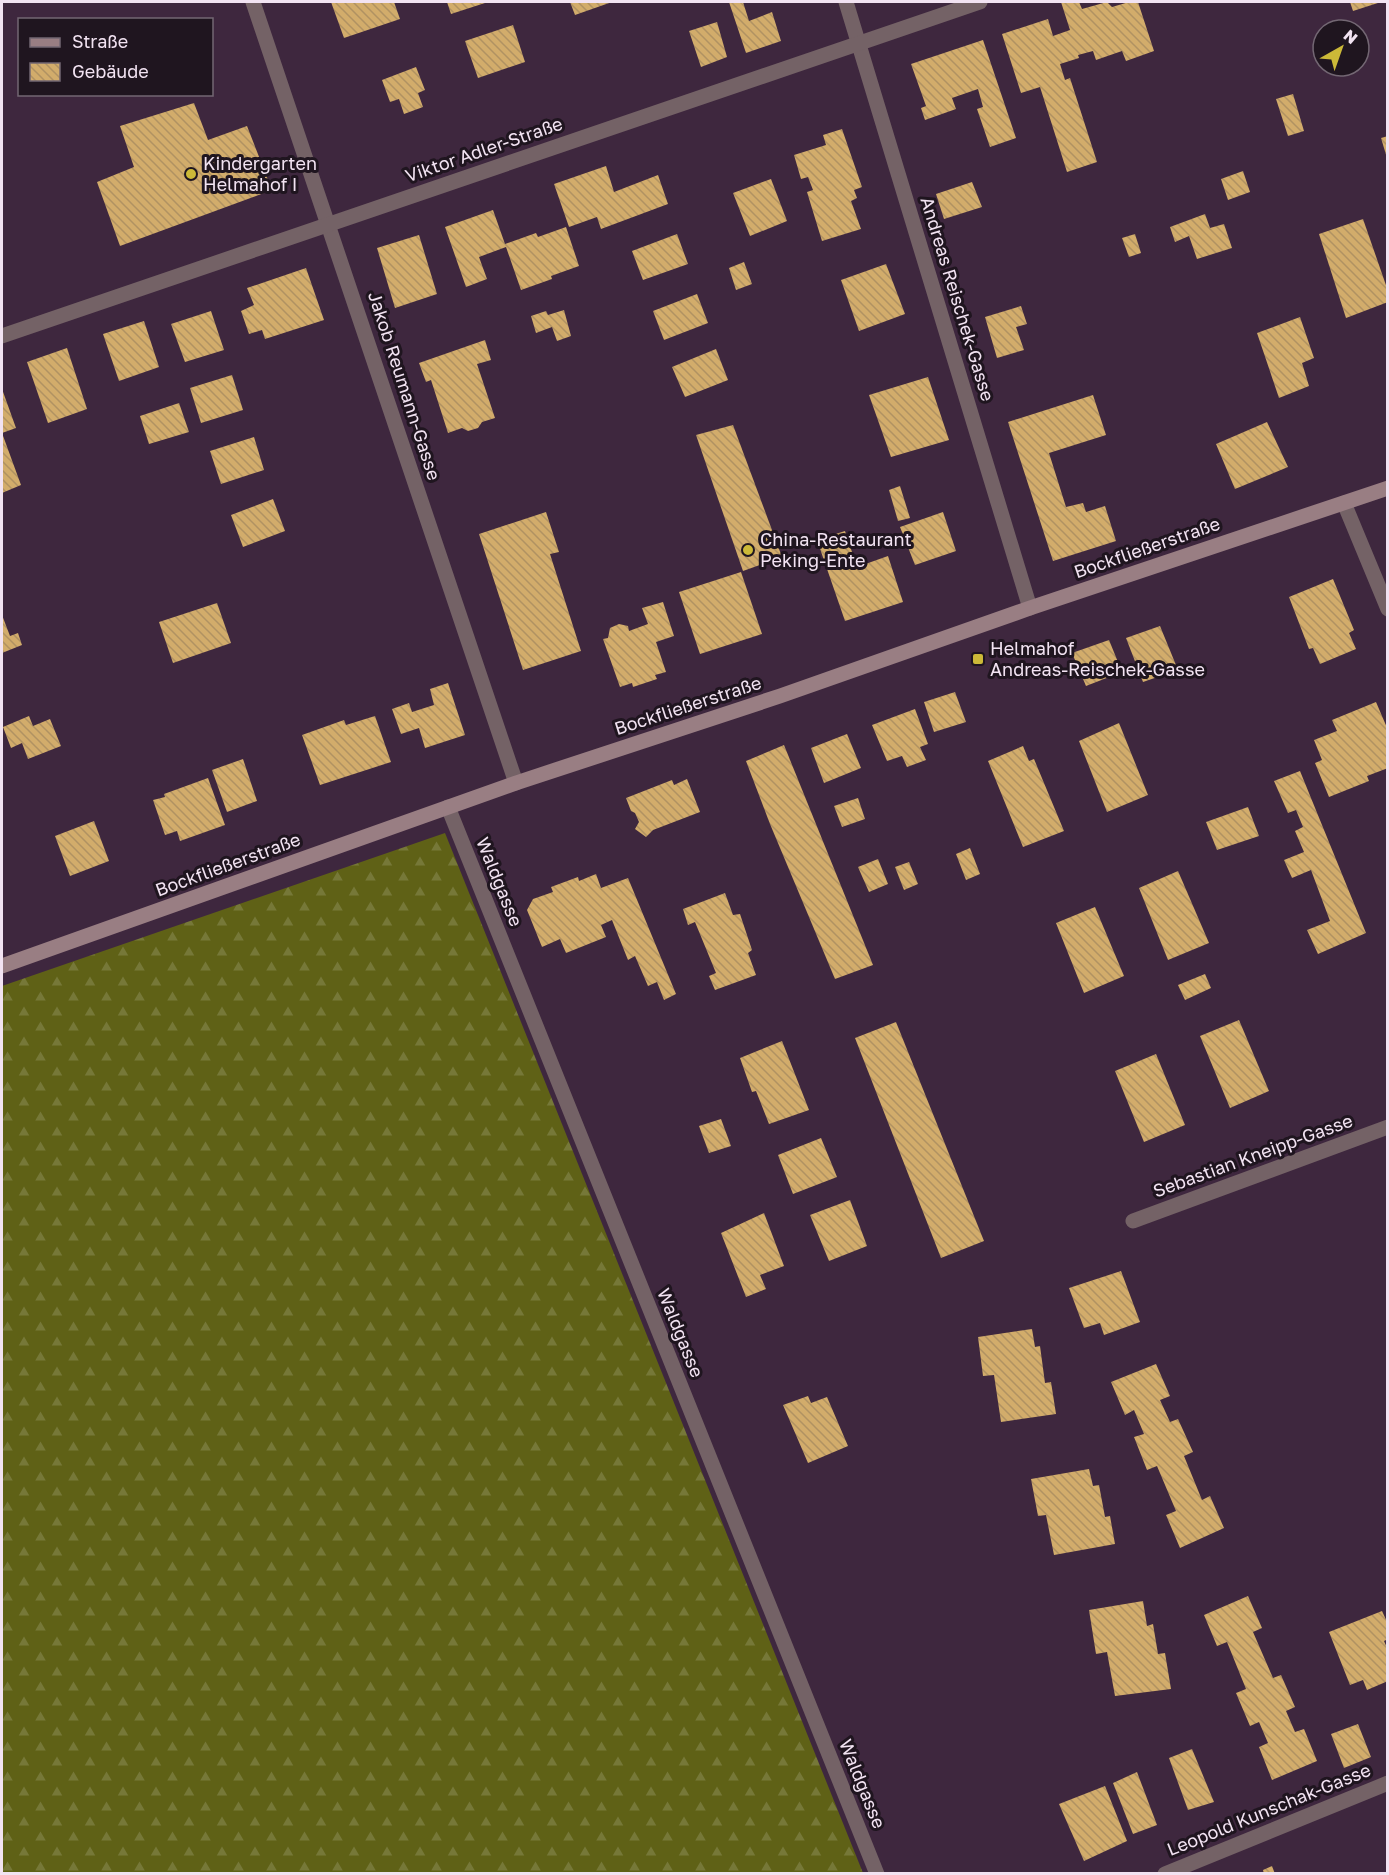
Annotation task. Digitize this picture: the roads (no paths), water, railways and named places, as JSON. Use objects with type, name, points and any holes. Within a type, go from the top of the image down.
[{"type":"main road","name":"Bockfließerstraße","points":[[2,966],[516,783],[780,696],[1030,608],[1388,488]]},
{"type":"street","name":"Jakob Reumann-Gasse","points":[[253,2],[516,783]]},
{"type":"street","name":"Andreas Reischek-Gasse","points":[[846,2],[1030,608]]},
{"type":"street","name":"Viktor Adler-Straße","points":[[2,336],[980,2]]},
{"type":"street","points":[[1344,503],[1388,609]]},
{"type":"street","name":"Waldgasse","points":[[448,807],[877,1874]]},
{"type":"street","name":"Sebastian Kneipp-Gasse","points":[[1133,1221],[1388,1127]]},
{"type":"street","name":"Leopold Kunschak-Gasse","points":[[1165,1874],[1388,1783]]},
{"type":"place","name":"Kindergarten Helmahof I","points":[[191,174]]},
{"type":"place","name":"China-Restaurant Peking-Ente","points":[[748,550]]},
{"type":"place","name":"Helmahof Andreas-Reischek-Gasse","points":[[978,659]]}]
